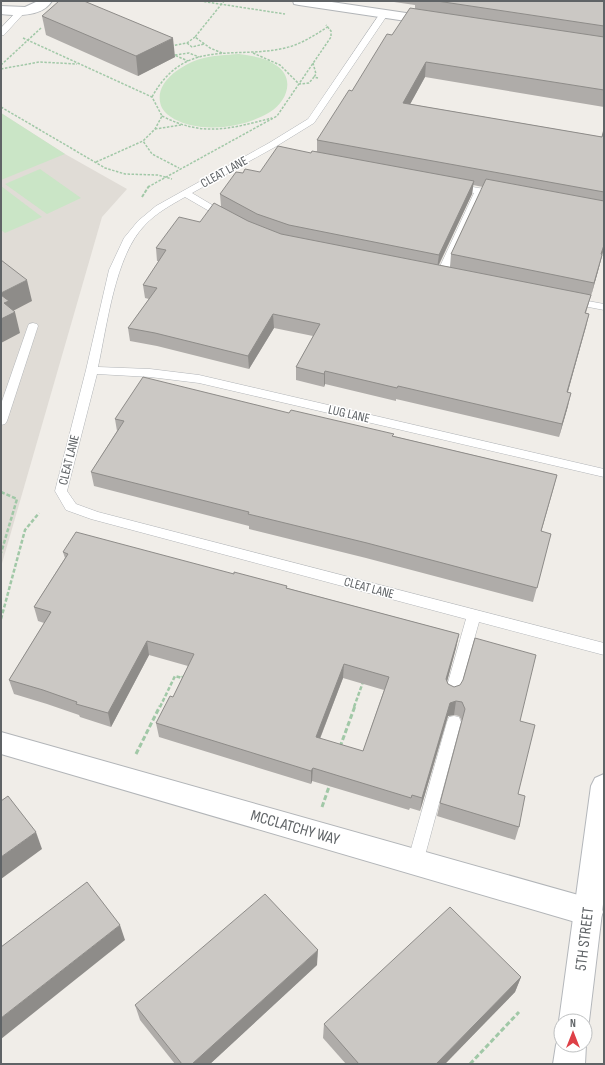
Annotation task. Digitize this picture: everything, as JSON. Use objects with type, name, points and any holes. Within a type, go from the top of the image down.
[{"type":"street","points":[[1,10],[21,12],[35,10],[46,1]]},
{"type":"street","points":[[299,1],[447,23]]},
{"type":"street","name":"MCCLATCHY WAY","points":[[1,744],[589,912]]},
{"type":"street","name":"5TH STREET","points":[[575,1013],[604,786]]},
{"type":"street","points":[[569,1064],[570,1053]]},
{"type":"lane","points":[[1,33],[21,12]]},
{"type":"lane","name":"CLEAT LANE","points":[[384,14],[316,115],[305,126],[159,208],[146,218],[129,238],[117,260],[109,287],[92,370],[61,491],[71,507],[96,516],[604,649]]},
{"type":"lane","points":[[272,145],[286,150]]},
{"type":"lane","points":[[448,186],[509,196]]},
{"type":"lane","points":[[441,275],[480,191]]},
{"type":"lane","points":[[186,194],[234,221]]},
{"type":"lane","points":[[558,298],[604,307]]},
{"type":"lane","points":[[1,420],[34,326]]},
{"type":"lane","name":"LUG LANE","points":[[92,370],[157,374],[199,379],[604,473]]},
{"type":"lane","points":[[452,693],[474,616]]},
{"type":"lane","points":[[415,863],[454,722]]},
{"type":"path","points":[[200,1],[288,15]]},
{"type":"path","points":[[170,46],[187,43],[195,37],[224,1]]},
{"type":"path","points":[[146,218],[142,203],[142,194],[148,186],[277,116],[331,37],[331,31],[328,26],[322,22]]},
{"type":"path","points":[[1,65],[44,26]]},
{"type":"path","points":[[152,97],[158,85],[174,69],[199,57],[213,53],[251,52],[279,49],[300,44],[328,26]]},
{"type":"path","points":[[195,37],[204,44],[223,53]]},
{"type":"path","points":[[23,38],[152,97],[162,116],[182,125]]},
{"type":"path","points":[[187,43],[192,47]]},
{"type":"path","points":[[189,53],[192,47],[204,44]]},
{"type":"path","points":[[251,52],[271,59],[284,67],[293,80],[299,84],[309,83],[314,77],[316,74],[313,63]]},
{"type":"path","points":[[169,53],[188,62]]},
{"type":"path","points":[[174,55],[189,53],[199,57]]},
{"type":"path","points":[[1,69],[28,62],[46,61],[81,64]]},
{"type":"path","points":[[314,77],[320,78]]},
{"type":"path","points":[[1,107],[101,166],[118,173],[136,176],[166,176]]},
{"type":"path","points":[[96,162],[143,141],[155,129],[162,116]]},
{"type":"path","points":[[155,129],[182,125],[216,129],[231,128],[277,116]]},
{"type":"path","points":[[143,141],[152,154],[180,168]]},
{"type":"path","points":[[1,492],[17,499],[1,553]]},
{"type":"path","points":[[1,619],[25,530],[32,519],[39,513]]},
{"type":"path","points":[[136,754],[175,676],[182,678],[186,671]]},
{"type":"path","points":[[339,750],[366,675]]},
{"type":"path","points":[[322,807],[331,781],[328,780]]},
{"type":"path","points":[[470,1064],[519,1012]]},
{"type":"shaded area","points":[[1,113],[65,154],[127,189],[102,217],[1,567]]},
{"type":"green space","points":[[239,54],[266,60],[281,69],[285,75],[287,88],[285,95],[281,102],[270,112],[241,124],[221,127],[200,127],[186,124],[174,119],[164,111],[160,99],[161,91],[164,84],[177,71],[192,62],[205,58],[220,55]]},
{"type":"green space","points":[[1,113],[65,154],[1,180]]},
{"type":"green space","points":[[40,169],[81,198],[47,214],[5,184]]},
{"type":"green space","points":[[1,186],[42,217],[5,233],[1,230]]},
{"type":"building","points":[[59,1],[84,1],[173,38],[136,56],[42,16]]},
{"type":"building","points":[[437,1],[604,1],[604,26]]},
{"type":"building","points":[[410,8],[604,37],[604,90],[426,62],[403,103],[602,137],[604,129],[604,192],[317,140],[349,90],[352,91],[387,34],[392,35]]},
{"type":"building","points":[[278,146],[474,181],[439,255],[289,225],[257,214],[220,194],[236,172],[243,173],[245,169],[260,172]]},
{"type":"building","points":[[486,179],[604,201],[604,245],[594,283],[451,254]]},
{"type":"building","points":[[214,203],[248,221],[281,234],[591,295],[585,313],[589,314],[567,392],[571,393],[562,424],[398,386],[397,388],[325,371],[324,374],[296,367],[320,324],[273,314],[248,356],[155,333],[128,328],[157,288],[143,285],[166,250],[156,248],[179,217],[200,222]]},
{"type":"building","points":[[1,260],[27,280],[1,293]]},
{"type":"building","points":[[1,295],[9,301],[4,303],[15,312],[1,319]]},
{"type":"building","points":[[143,377],[289,413],[291,410],[394,434],[392,436],[557,475],[541,531],[551,534],[537,588],[91,472],[124,421],[115,419]]},
{"type":"building","points":[[76,532],[234,574],[234,572],[287,586],[286,588],[459,634],[446,679],[448,684],[454,687],[460,685],[463,680],[475,638],[536,655],[520,721],[535,725],[518,794],[525,796],[519,827],[440,803],[465,709],[462,702],[456,701],[450,703],[422,798],[412,795],[411,798],[313,768],[311,771],[156,723],[170,696],[173,697],[194,654],[147,641],[108,713],[76,704],[77,702],[9,680],[51,612],[34,607],[68,554],[63,552]],"holes":[[[344,664],[389,677],[363,751],[316,737]]]},
{"type":"building","points":[[8,796],[36,832],[1,857],[1,801]]},
{"type":"building","points":[[87,882],[120,925],[1,1018],[1,947]]},
{"type":"building","points":[[265,894],[318,950],[192,1064],[182,1064],[135,1005]]},
{"type":"building","points":[[450,907],[521,977],[436,1064],[359,1064],[324,1024]]}]
